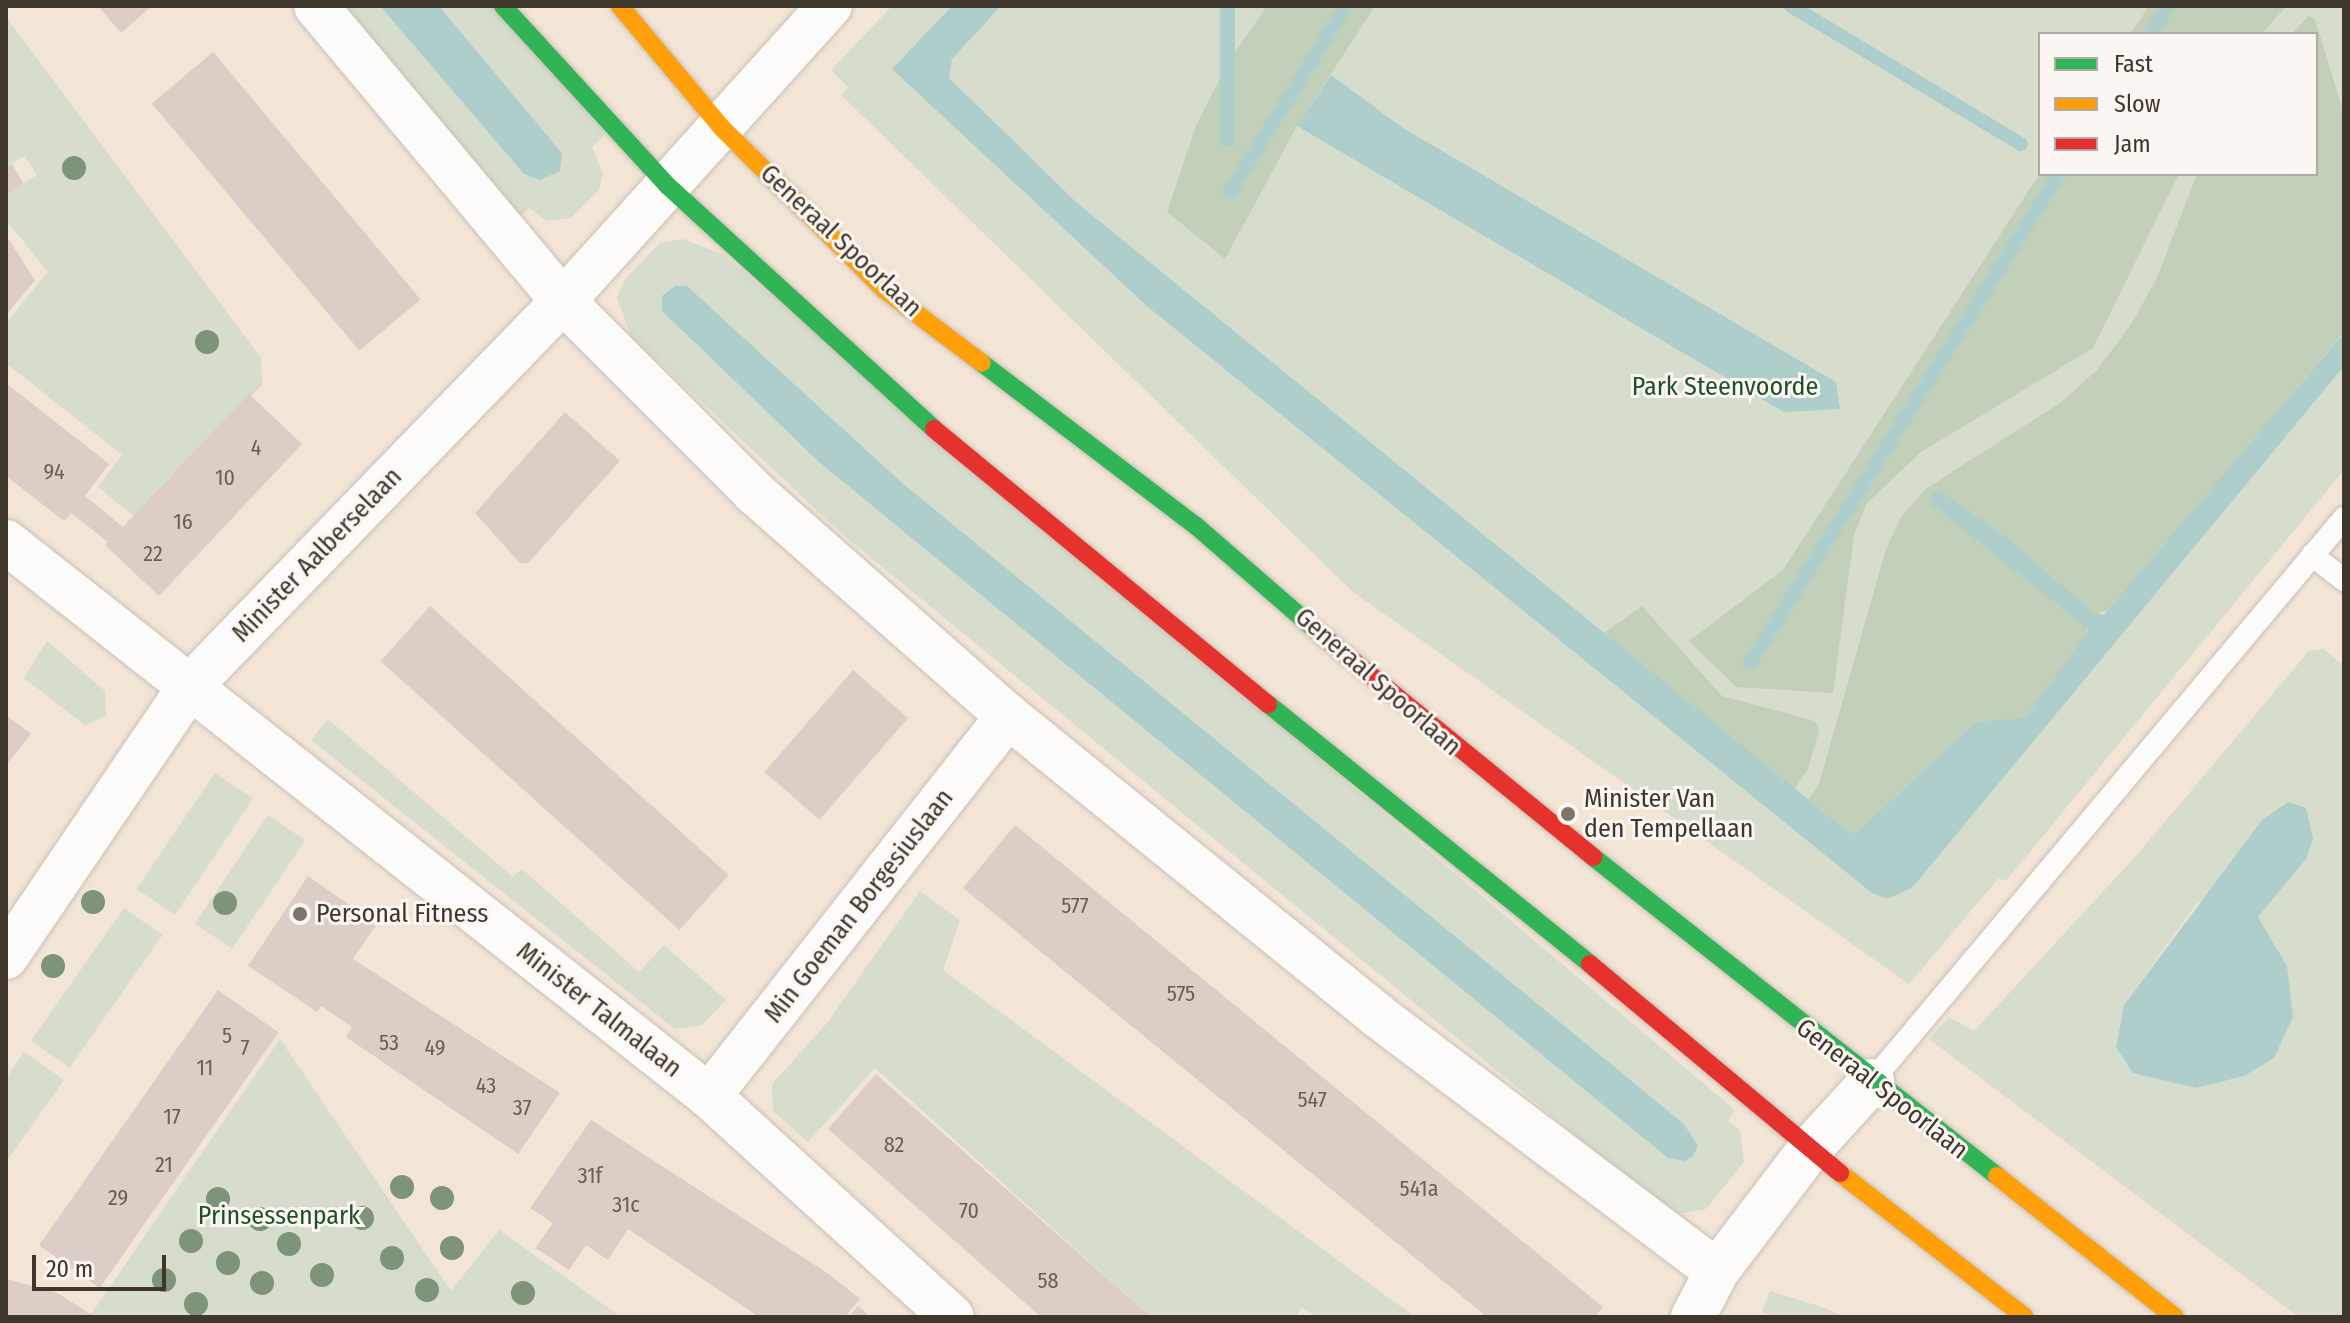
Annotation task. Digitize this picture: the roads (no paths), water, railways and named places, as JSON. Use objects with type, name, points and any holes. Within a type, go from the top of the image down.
[{"type":"street","points":[[316,6],[563,301],[755,493],[1008,716],[1378,1016],[1717,1271]]},
{"type":"street","points":[[503,6],[668,186],[978,469],[1577,953],[1810,1149],[2025,1317]]},
{"type":"street","name":"Generaal Spoorlaan","points":[[620,6],[721,127],[885,290],[1195,525],[1414,716],[1872,1081],[2175,1317]]},
{"type":"street","name":"Minister Aalberselaan","points":[[6,957],[190,686],[563,301],[830,6]]},
{"type":"street","name":"Minister Talmalaan","points":[[6,542],[709,1096],[952,1317]]},
{"type":"street","name":"Min Goeman Borgesiuslaan","points":[[709,1096],[1008,716]]},
{"type":"street","points":[[1693,1317],[1717,1271],[1810,1149],[1872,1081]]},
{"type":"lane","points":[[1872,1081],[2344,518]]},
{"type":"lane","points":[[2312,555],[2344,580]]},
{"type":"water","points":[[380,6],[439,6],[562,153],[560,171],[540,180],[524,174]]},
{"type":"water","points":[[952,6],[1001,6],[952,59],[949,78],[1076,202],[1848,832],[1856,833],[1976,722],[2025,718],[2089,630],[1931,504],[1933,493],[1940,491],[2007,538],[2094,613],[2104,615],[2344,333],[2344,366],[1912,888],[1887,899],[1872,893],[1148,307],[892,69]]},
{"type":"water","points":[[1220,6],[1235,6],[1235,146],[1220,146]]},
{"type":"water","points":[[1331,75],[1403,128],[1836,382],[1840,409],[1784,412],[1297,126]]},
{"type":"water","points":[[675,286],[687,286],[901,482],[1684,1124],[1698,1146],[1693,1156],[1685,1161],[1668,1158],[819,462],[662,311],[662,296]]},
{"type":"water","points":[[2288,802],[2306,808],[2313,838],[2306,859],[2258,917],[2287,966],[2293,1017],[2274,1058],[2244,1076],[2196,1088],[2133,1073],[2116,1047],[2124,1005],[2262,820]]},
{"type":"waterway","points":[[1230,192],[1346,6]]},
{"type":"waterway","points":[[1791,6],[2021,144]]},
{"type":"waterway","points":[[2151,32],[2169,6]]},
{"type":"waterway","points":[[1750,663],[2058,176]]},
{"type":"place","name":"Minister Van den Tempellaan","points":[[1568,814]]},
{"type":"place","name":"Personal Fitness","points":[[300,914]]},
{"type":"park label","name":"Park Steenvoorde","points":[[1725,387]]},
{"type":"park label","name":"Prinsessenpark","points":[[279,1216]]}]
